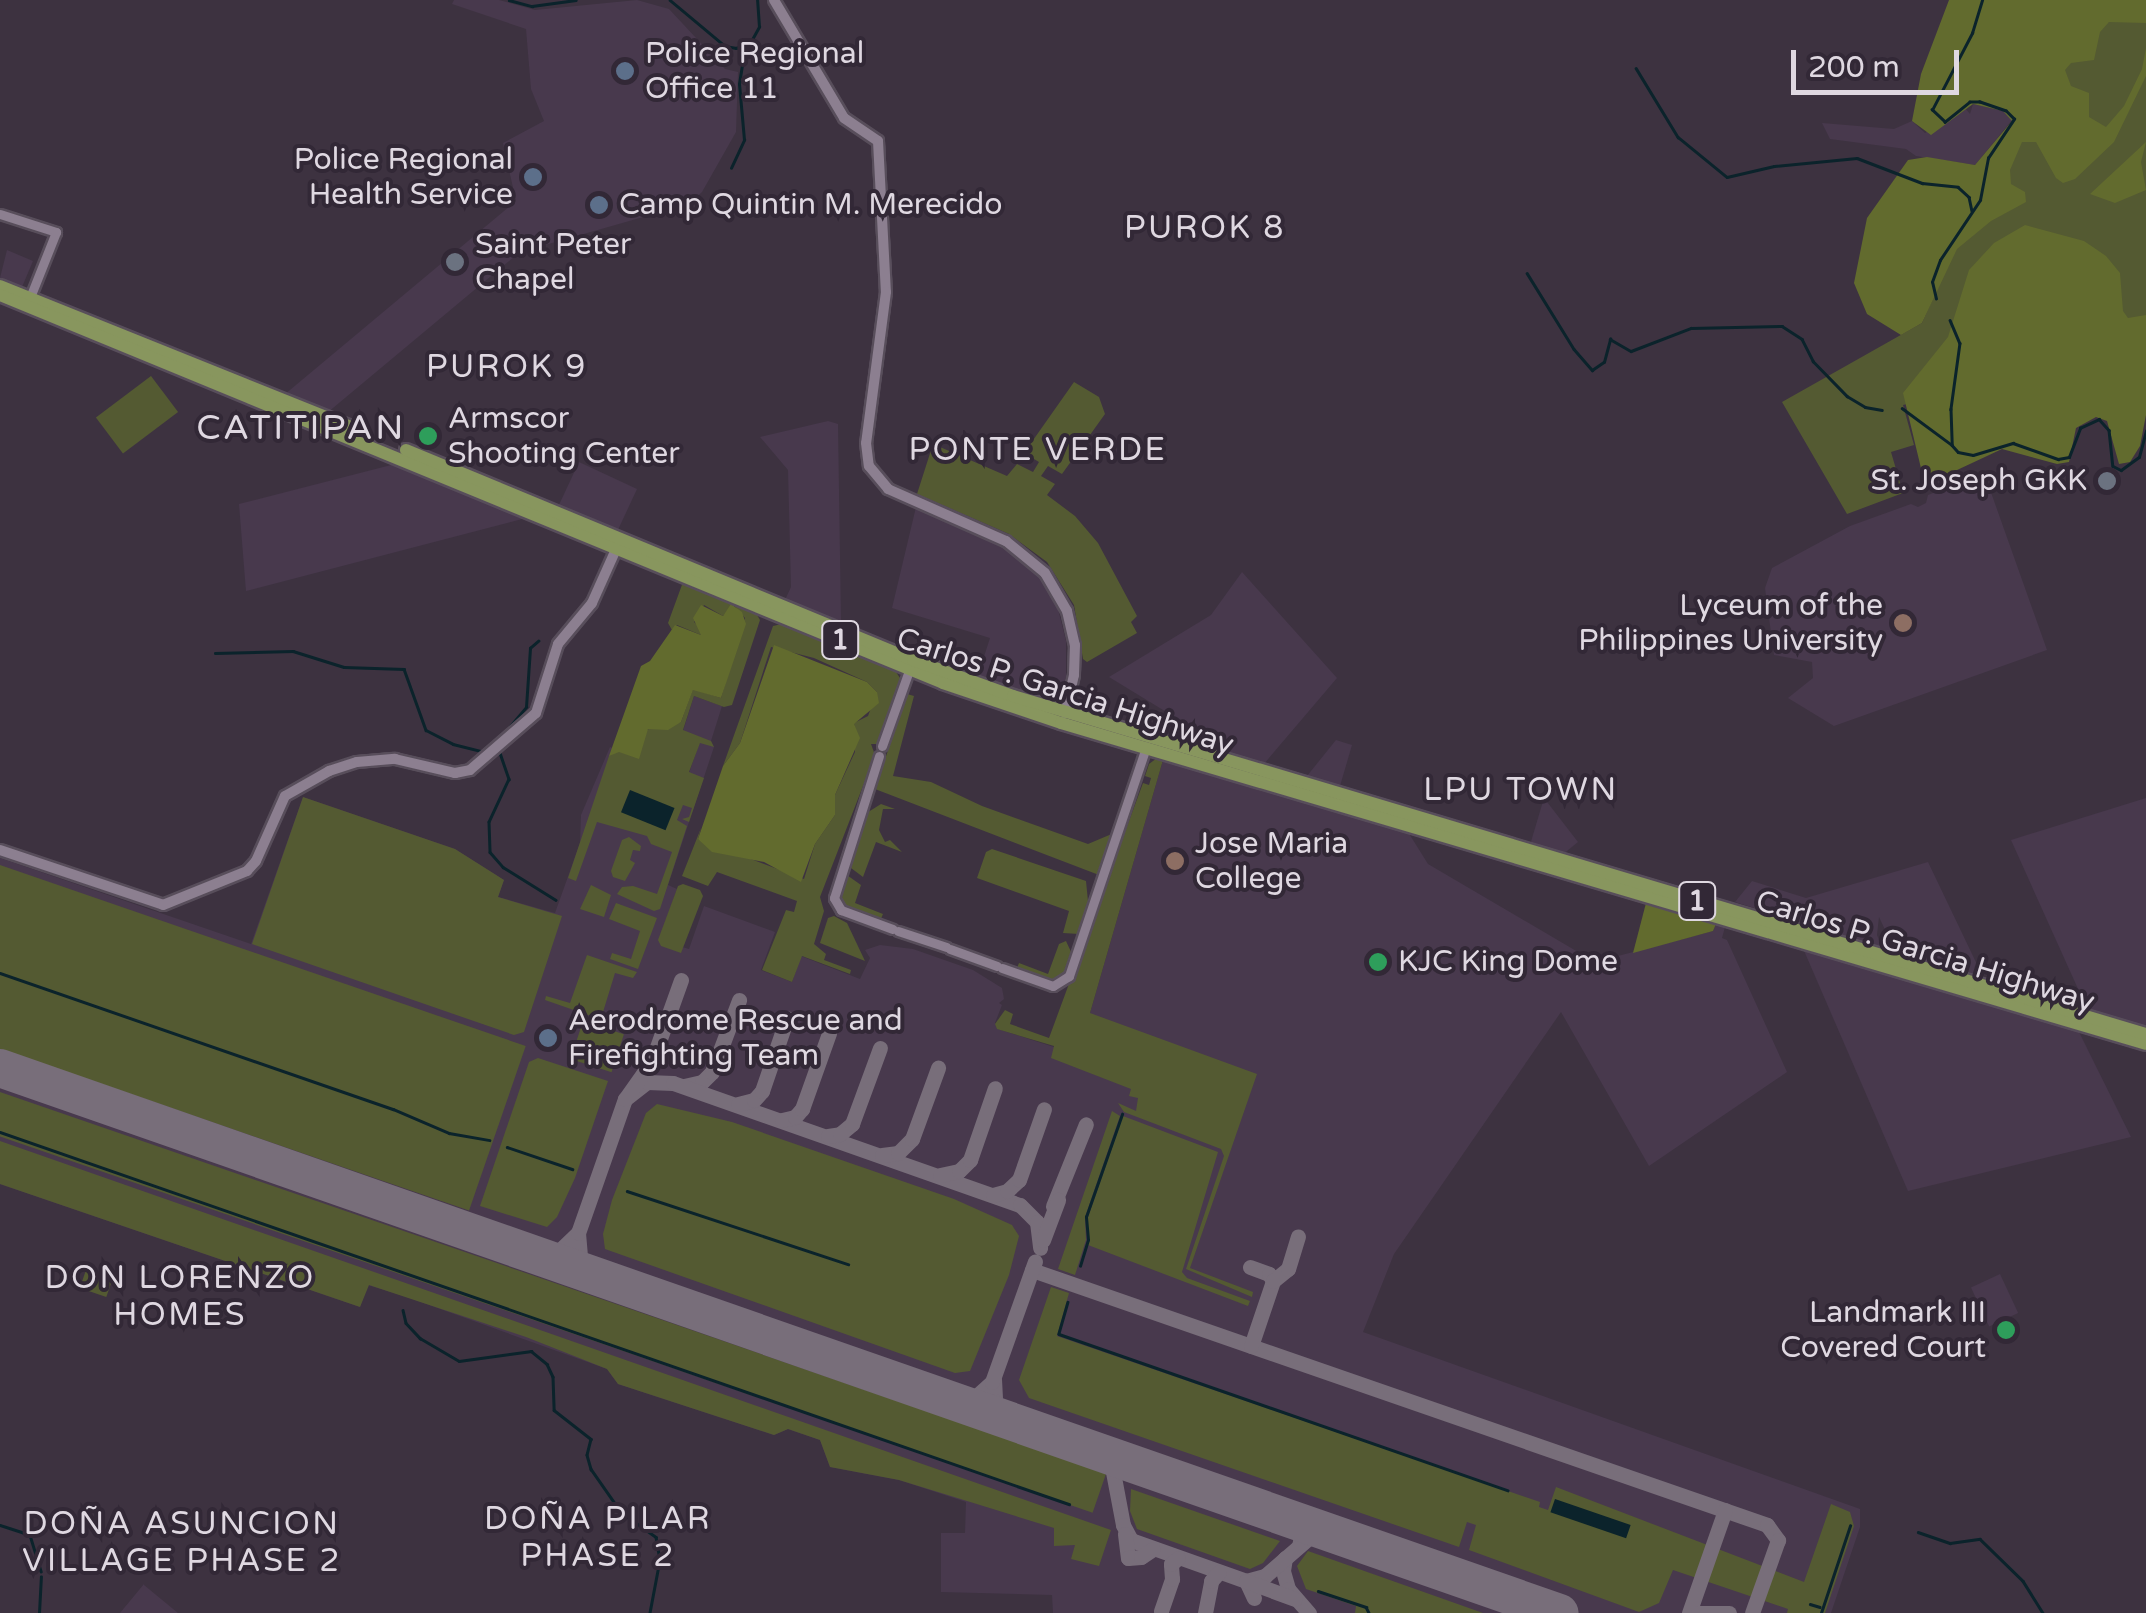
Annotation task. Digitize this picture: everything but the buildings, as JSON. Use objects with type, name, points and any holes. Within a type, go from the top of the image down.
[{"type":"highway","name":"Carlos P. Garcia Highway","points":[[0,286],[29,302],[685,572],[763,597],[775,607]]},
{"type":"highway","name":"Carlos P. Garcia Highway","points":[[0,295],[29,302]]},
{"type":"highway","name":"Carlos P. Garcia Highway","points":[[585,529],[617,547],[775,607],[911,665],[1147,744],[2146,1034]]},
{"type":"highway","name":"Carlos P. Garcia Highway","points":[[911,665],[1065,713],[1147,744]]},
{"type":"highway","name":"Carlos P. Garcia Highway","points":[[1630,886],[2146,1044]]},
{"type":"main road","points":[[774,0],[844,118],[878,141],[886,292],[866,443],[868,466],[888,488],[1006,541],[1046,572],[1067,610],[1074,644],[1074,675],[1065,713]]},
{"type":"main road","points":[[0,850],[163,905],[247,871],[256,861],[285,796],[329,771],[357,762],[404,759],[460,773],[484,760],[539,708],[564,633],[592,604],[617,547]]},
{"type":"street","points":[[0,214],[56,232],[29,302]]},
{"type":"street","points":[[911,665],[834,898],[841,910],[1053,986],[1069,976],[1147,744]]},
{"type":"shaded area","name":"Camp Quintin M. Merecido","points":[[454,0],[499,0],[535,10],[637,0],[669,9],[725,69],[738,72],[736,132],[702,192],[689,204],[545,245],[532,242],[327,413],[284,395],[516,201],[503,143],[544,121],[531,89],[526,29],[452,4]]},
{"type":"shaded area","points":[[1973,104],[2003,111],[2012,120],[1975,165],[1916,156],[1906,149],[1830,139],[1822,123],[1894,129],[1912,121],[1925,133],[1965,108],[1970,114]]},
{"type":"shaded area","points":[[7,250],[33,261],[22,287],[0,278]]},
{"type":"shaded area","points":[[828,421],[838,424],[841,622],[785,600],[791,587],[788,470],[760,437]]},
{"type":"shaded area","points":[[579,462],[637,489],[617,533],[559,506]]},
{"type":"shaded area","points":[[395,464],[526,518],[246,591],[239,504]]},
{"type":"shaded area","name":"Lyceum of the Philippines University","points":[[1971,478],[1980,489],[1988,484],[2047,650],[1834,726],[1788,698],[1813,678],[1812,662],[1774,655],[1765,588],[1772,568],[1850,526],[1911,504],[1918,507],[1926,503],[1928,495]]},
{"type":"shaded area","points":[[916,507],[1006,549],[1040,578],[1057,605],[1066,641],[1066,677],[1058,701],[977,678],[990,638],[892,608]]},
{"type":"shaded area","points":[[1242,572],[1337,678],[1263,765],[1160,732],[1168,713],[1109,677],[1211,615]]},
{"type":"shaded area","points":[[694,696],[722,706],[711,741],[714,747],[668,885],[677,889],[659,940],[689,949],[704,906],[775,932],[761,970],[792,982],[801,956],[860,979],[870,958],[865,950],[880,945],[913,949],[973,970],[1002,988],[1004,999],[999,1003],[1002,1005],[995,1023],[998,1029],[1057,1048],[1090,1013],[1163,760],[1408,832],[1428,864],[1595,962],[1713,931],[1716,924],[1725,927],[1722,938],[1727,940],[1787,1072],[1649,1166],[1561,1012],[1394,1254],[1363,1332],[1860,1509],[1860,1527],[1831,1613],[1053,1613],[1052,1595],[941,1592],[941,1533],[965,1533],[966,1502],[899,1480],[830,1467],[820,1440],[788,1429],[774,1435],[618,1384],[607,1369],[404,1296],[368,1285],[360,1307],[0,1184],[0,858],[251,944],[303,797],[455,849],[504,880],[498,897],[555,913],[580,843],[581,815],[610,747],[689,773],[701,738],[683,731]]},
{"type":"shaded area","points":[[1336,740],[1352,745],[1340,786],[1307,776]]},
{"type":"shaded area","points":[[1544,798],[1578,842],[1562,855],[1530,845]]},
{"type":"shaded area","points":[[2146,798],[2146,1026],[2088,1011],[2011,840]]},
{"type":"shaded area","points":[[1928,862],[1984,979],[1895,951],[1879,917],[1877,935],[1882,948],[1735,902],[1752,881],[1806,898]]},
{"type":"shaded area","points":[[1802,946],[2077,1028],[2131,1137],[1908,1191]]},
{"type":"shaded area","points":[[2000,1274],[2018,1313],[1989,1326],[1971,1288]]},
{"type":"shaded area","points":[[144,1585],[178,1613],[120,1613]]},
{"type":"green space","points":[[1949,0],[2146,0],[2146,23],[2109,22],[2100,32],[2094,60],[2071,63],[2065,70],[2071,86],[2089,93],[2089,117],[2106,127],[2124,106],[2142,69],[2146,48],[2146,76],[2114,142],[2075,179],[2063,183],[2056,178],[2036,142],[2022,142],[2010,170],[2011,184],[2025,192],[2026,202],[1991,221],[1957,249],[1922,323],[1901,335],[1867,314],[1854,283],[1867,218],[1908,160],[1927,157],[1975,165],[2012,121],[2003,111],[1973,104],[1931,135],[1912,121],[1921,74]]},
{"type":"green space","points":[[2146,0],[2146,345],[1903,405],[1914,445],[1891,452],[1903,493],[1847,514],[1782,402],[1922,323],[2015,117],[1987,97],[1943,119]]},
{"type":"green space","points":[[2146,142],[2141,162],[2146,190],[2115,203],[2090,194]]},
{"type":"green space","points":[[2025,225],[2084,241],[2106,256],[2120,273],[2123,311],[2128,318],[2146,315],[2146,415],[2140,446],[2130,462],[2119,464],[2107,421],[2096,417],[2076,428],[2069,462],[2057,464],[2002,449],[1925,485],[1903,393],[1948,337],[1969,270],[1994,243]]},
{"type":"green space","points":[[151,376],[178,412],[123,453],[96,418]]},
{"type":"green space","points":[[1074,382],[1099,397],[1105,414],[1062,474],[1048,466],[1041,476],[1055,484],[1047,495],[1075,516],[1098,543],[1137,616],[1131,622],[1137,633],[1087,662],[1083,659],[1074,605],[1047,562],[1009,534],[917,494],[933,444],[1007,476],[1017,464],[1033,472],[1039,462],[1024,453]]},
{"type":"green space","points":[[683,582],[733,604],[723,616],[704,605],[694,622],[702,629],[701,635],[677,625],[672,630],[668,623]]},
{"type":"green space","points":[[731,604],[742,612],[746,624],[721,698],[693,690],[681,722],[668,730],[648,729],[639,759],[619,752],[609,756],[641,666],[650,661],[675,625],[701,635],[693,618],[701,605],[723,616]]},
{"type":"green space","points":[[733,604],[756,613],[760,620],[732,705],[724,707],[694,696],[683,730],[711,741],[714,747],[700,743],[689,772],[704,778],[689,822],[682,819],[689,817],[692,808],[683,805],[677,820],[687,826],[660,909],[654,911],[617,894],[622,887],[633,886],[657,894],[672,852],[651,844],[647,836],[597,822],[576,881],[568,878],[609,756],[650,728],[681,722],[693,689],[721,698],[745,618]]},
{"type":"green space","points":[[782,624],[896,672],[902,681],[878,744],[871,744],[875,755],[820,897],[824,911],[814,944],[826,954],[824,960],[851,970],[850,974],[802,956],[792,982],[762,970],[786,910],[794,912],[797,901],[717,872],[708,886],[682,876],[701,828],[698,839],[804,879],[815,844],[835,815],[835,795],[855,752],[854,723],[868,716],[877,692],[867,682],[814,658],[771,647],[740,743],[723,766],[773,626]]},
{"type":"green space","points":[[774,645],[867,682],[877,692],[879,703],[854,724],[860,738],[835,795],[835,815],[815,844],[801,882],[764,862],[712,852],[698,839],[723,766],[740,743]]},
{"type":"green space","points":[[907,694],[914,696],[893,776],[931,782],[982,806],[1088,844],[1114,833],[1099,875],[875,789]]},
{"type":"green space","points":[[1157,758],[1163,760],[1090,1013],[1257,1074],[1190,1268],[1253,1292],[1252,1297],[1186,1269],[1224,1156],[1221,1149],[1124,1112],[1118,1103],[1136,1111],[1138,1098],[1129,1096],[1131,1089],[1051,1058],[1054,1046],[997,1029],[995,1024],[1005,1010],[1013,1014],[1010,1024],[1049,1038],[1143,783],[1149,785],[1151,778],[1145,776],[1149,764]]},
{"type":"green space","points":[[303,797],[455,849],[504,880],[498,897],[562,916],[524,1032],[514,1035],[252,944]]},
{"type":"green space","points":[[881,804],[895,809],[883,809],[879,830],[885,842],[890,840],[902,852],[876,842],[863,877],[851,868],[850,859],[865,814]]},
{"type":"green space","points":[[629,837],[641,846],[640,851],[633,850],[630,860],[635,863],[625,881],[613,877],[611,871],[622,840]]},
{"type":"green space","points":[[992,849],[1086,881],[1089,911],[1079,934],[1063,933],[1069,911],[977,878],[986,852]]},
{"type":"green space","points":[[0,865],[526,1046],[469,1211],[0,1049]]},
{"type":"green space","points":[[844,873],[861,885],[855,903],[883,914],[880,921],[845,909],[837,896]]},
{"type":"green space","points":[[591,885],[611,895],[604,917],[580,909]]},
{"type":"green space","points":[[678,886],[700,890],[703,896],[681,953],[661,946],[658,940]]},
{"type":"green space","points":[[616,903],[657,918],[638,969],[610,959],[612,953],[631,959],[640,931],[609,919]]},
{"type":"green space","points":[[1646,903],[1716,924],[1713,931],[1633,953]]},
{"type":"green space","points":[[834,916],[847,923],[865,961],[820,943],[828,918]]},
{"type":"green space","points":[[1066,941],[1073,956],[1067,972],[1055,982],[1017,968],[1019,963],[1048,974],[1059,944]]},
{"type":"green space","points":[[587,955],[637,972],[633,978],[615,973],[603,1012],[621,1018],[618,1021],[611,1023],[545,1000],[546,996],[570,1003]]},
{"type":"green space","points":[[583,1021],[624,1034],[612,1072],[571,1059]]},
{"type":"green space","points":[[538,1058],[608,1081],[575,1178],[557,1217],[547,1227],[480,1206],[529,1062]]},
{"type":"green space","points":[[0,1092],[1106,1473],[1093,1513],[0,1136]]},
{"type":"green space","points":[[657,1104],[732,1122],[954,1199],[1012,1225],[1019,1236],[1009,1275],[970,1371],[955,1373],[605,1249],[603,1234],[612,1200],[646,1113]]},
{"type":"green space","points":[[1112,1111],[1120,1116],[1085,1217],[1086,1240],[1075,1275],[1058,1269]]},
{"type":"green space","points":[[1123,1116],[1218,1152],[1182,1272],[1187,1278],[1250,1301],[1248,1306],[1088,1245],[1088,1217]]},
{"type":"green space","points":[[0,1141],[1111,1530],[1099,1566],[1071,1559],[1075,1545],[1054,1546],[1054,1528],[899,1480],[830,1467],[820,1440],[788,1429],[774,1435],[618,1384],[607,1369],[526,1337],[369,1285],[360,1307],[0,1184]]},
{"type":"green space","points":[[86,1270],[112,1279],[106,1297],[80,1288]]},
{"type":"green space","points":[[1051,1287],[1069,1293],[1057,1336],[1540,1502],[1539,1507],[1548,1510],[1556,1487],[1804,1582],[1831,1504],[1850,1512],[1854,1526],[1825,1613],[1787,1613],[1788,1609],[1673,1570],[1659,1603],[1639,1612],[1469,1550],[1476,1525],[1467,1522],[1459,1547],[1029,1398],[1019,1380]]},
{"type":"green space","points":[[1131,1489],[1280,1541],[1263,1563],[1250,1569],[1137,1529],[1130,1511]]},
{"type":"green space","points":[[1308,1551],[1483,1613],[1355,1613],[1356,1606],[1306,1589],[1297,1566]]},
{"type":"water","points":[[630,790],[675,808],[666,830],[621,812]]},
{"type":"water","points":[[1555,1499],[1631,1525],[1626,1538],[1550,1512]]},
{"type":"waterway","points":[[509,0],[532,6],[576,0]]},
{"type":"waterway","points":[[670,0],[725,46],[736,48],[750,43]]},
{"type":"waterway","points":[[731,168],[744,140],[739,84],[744,54],[759,27],[757,0]]},
{"type":"waterway","points":[[1936,299],[1932,282],[1940,260],[1980,200],[1988,158],[2014,119],[2006,111],[1980,102],[1970,102],[1945,122],[1932,110],[1972,33],[1982,0]]},
{"type":"waterway","points":[[1636,68],[1678,137],[1727,177],[1774,166],[1857,158],[1922,183],[1958,187],[1969,197],[1972,211]]},
{"type":"waterway","points":[[1527,273],[1574,349],[1592,370],[1604,362],[1610,339],[1631,351],[1691,328],[1782,326],[1802,339],[1813,361],[1847,396],[1865,407],[1882,410]]},
{"type":"waterway","points":[[1950,320],[1960,343],[1951,409],[1952,445],[1958,452],[1973,455],[2013,443],[2058,459],[2069,457],[2080,428],[2099,419],[2109,430],[2113,466],[2121,470],[2139,457],[2146,431]]},
{"type":"waterway","points":[[1902,408],[1952,445]]},
{"type":"waterway","points":[[501,737],[526,707],[530,648],[538,641]]},
{"type":"waterway","points":[[215,653],[293,651],[344,667],[404,669],[426,730],[453,744],[486,752]]},
{"type":"waterway","points":[[499,750],[509,779],[489,822],[490,852],[503,867],[556,900]]},
{"type":"waterway","points":[[0,973],[393,1109],[449,1133],[489,1140]]},
{"type":"waterway","points":[[1080,1266],[1088,1240],[1086,1217],[1122,1114]]},
{"type":"waterway","points":[[0,1132],[1069,1504]]},
{"type":"waterway","points":[[507,1147],[572,1169]]},
{"type":"waterway","points":[[627,1191],[848,1264]]},
{"type":"waterway","points":[[1068,1302],[1059,1334],[1508,1490]]},
{"type":"waterway","points":[[403,1310],[406,1323],[420,1338],[459,1361],[531,1351],[547,1364],[553,1377],[554,1410],[591,1439],[587,1455],[591,1469],[621,1512],[656,1537],[660,1560],[650,1613]]},
{"type":"waterway","points":[[0,1525],[30,1535],[41,1571]]},
{"type":"waterway","points":[[1821,1613],[1850,1526]]},
{"type":"waterway","points":[[1918,1532],[1950,1543],[1980,1539],[2023,1581],[2043,1613]]},
{"type":"waterway","points":[[39,1613],[41,1577]]},
{"type":"waterway","points":[[1318,1591],[1366,1607],[1369,1613]]},
{"type":"waterway","points":[[1810,1604],[1820,1607]]},
{"type":"taxiway","points":[[536,1255],[557,1253],[578,1233],[625,1099],[652,1061],[681,980]]},
{"type":"taxiway","points":[[684,1086],[702,1082],[712,1072],[739,1000]]},
{"type":"taxiway","points":[[738,1104],[754,1100],[762,1091],[787,1018]]},
{"type":"taxiway","points":[[782,1120],[795,1117],[802,1109],[829,1033]]},
{"type":"taxiway","points":[[828,1136],[840,1134],[852,1124],[880,1048]]},
{"type":"taxiway","points":[[882,1155],[898,1153],[912,1139],[938,1068]]},
{"type":"taxiway","points":[[625,1099],[647,1082],[673,1083],[1020,1205],[1037,1222],[1040,1248]]},
{"type":"taxiway","points":[[940,1175],[959,1171],[970,1160],[995,1088]]},
{"type":"taxiway","points":[[993,1195],[1007,1191],[1019,1180],[1044,1109]]},
{"type":"taxiway","points":[[1053,1206],[1086,1124]]},
{"type":"taxiway","points":[[1043,1240],[1058,1200]]},
{"type":"taxiway","points":[[578,1233],[580,1257],[597,1276]]},
{"type":"taxiway","points":[[1251,1346],[1273,1281],[1288,1269],[1298,1236]]},
{"type":"taxiway","points":[[952,1400],[973,1399],[992,1382],[1035,1261]]},
{"type":"taxiway","points":[[1250,1267],[1269,1274],[1273,1281]]},
{"type":"taxiway","points":[[1032,1270],[1767,1525],[1778,1540],[1752,1613]]},
{"type":"taxiway","points":[[994,1379],[995,1401],[1010,1421]]},
{"type":"taxiway","points":[[1110,1456],[1123,1525],[1131,1540],[1246,1581],[1265,1576]]},
{"type":"taxiway","points":[[1689,1613],[1725,1510]]},
{"type":"taxiway","points":[[1296,1521],[1302,1531],[1299,1546]]},
{"type":"taxiway","points":[[1258,1582],[1319,1529]]},
{"type":"taxiway","points":[[1125,1534],[1128,1558],[1141,1557],[1153,1549]]},
{"type":"taxiway","points":[[1161,1611],[1172,1579],[1171,1564],[1178,1558]]},
{"type":"taxiway","points":[[1285,1558],[1283,1571],[1288,1589],[1309,1613]]},
{"type":"taxiway","points":[[1205,1613],[1211,1581],[1219,1572]]},
{"type":"taxiway","points":[[1254,1598],[1246,1581],[1295,1599]]},
{"type":"taxiway","points":[[1698,1613],[1729,1613]]},
{"type":"runway","points":[[0,1068],[1560,1613]]},
{"type":"place","name":"Police Regional Office 11","points":[[625,71]]},
{"type":"place","name":"Police Regional Health Service","points":[[533,177]]},
{"type":"place","name":"Camp Quintin M. Merecido","points":[[599,205]]},
{"type":"place","name":"Saint Peter Chapel","points":[[455,262]]},
{"type":"place","name":"Armscor Shooting Center","points":[[428,436]]},
{"type":"place","name":"St. Joseph GKK","points":[[2107,481]]},
{"type":"place","name":"Lyceum of the Philippines University","points":[[1903,623]]},
{"type":"place","name":"Jose Maria College","points":[[1175,861]]},
{"type":"place","name":"KJC King Dome","points":[[1378,962]]},
{"type":"place","name":"Aerodrome Rescue and Firefighting Team","points":[[548,1038]]},
{"type":"place","name":"Landmark III Covered Court","points":[[2006,1330]]},
{"type":"district","name":"PUROK 8","points":[[1205,228]]},
{"type":"district","name":"PUROK 9","points":[[507,367]]},
{"type":"district","name":"CATITIPAN","points":[[301,428]]},
{"type":"district","name":"PONTE VERDE","points":[[1038,450]]},
{"type":"district","name":"LPU TOWN","points":[[1521,790]]},
{"type":"district","name":"DON LORENZO HOMES","points":[[180,1298]]},
{"type":"district","name":"DOÑA PILAR PHASE 2","points":[[598,1538]]},
{"type":"district","name":"DOÑA ASUNCION VILLAGE PHASE 2","points":[[182,1544]]}]
